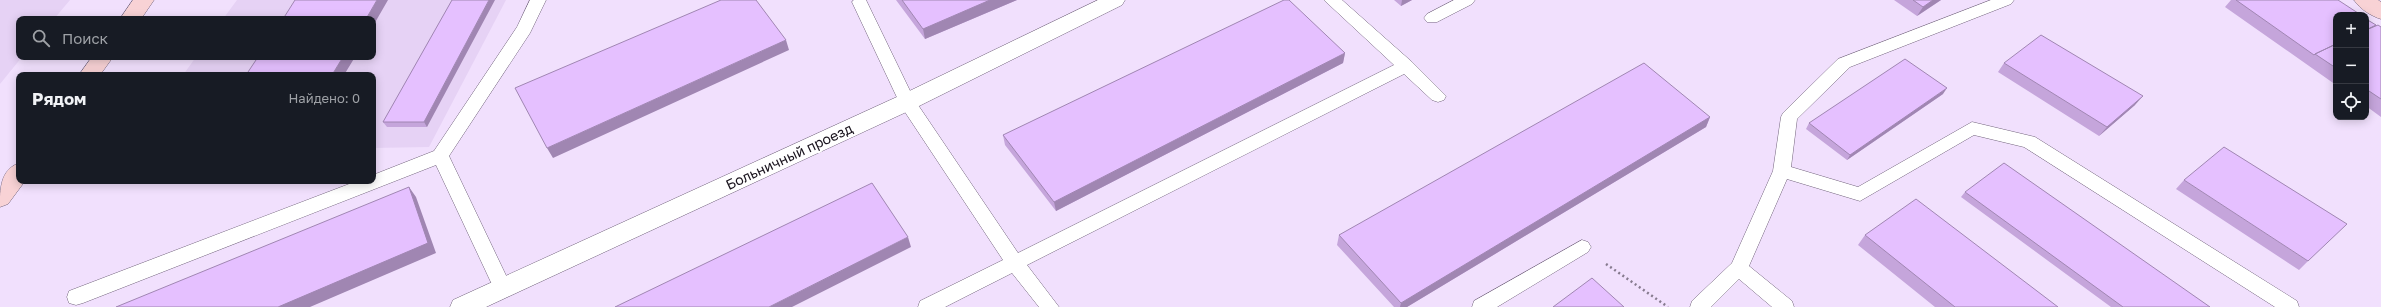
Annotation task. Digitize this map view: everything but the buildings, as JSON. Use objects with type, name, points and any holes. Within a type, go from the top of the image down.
[{"type":"street","points":[[132,16],[144,0]]},
{"type":"street","name":"Больничный проезд","points":[[462,307],[907,102],[1115,0]]},
{"type":"street","points":[[2364,0],[2381,12]]},
{"type":"street","points":[[91,72],[100,60]]},
{"type":"street","points":[[0,198],[16,176]]},
{"type":"lane","points":[[376,181],[440,156],[524,29],[538,0]]},
{"type":"lane","points":[[1332,0],[1438,96]]},
{"type":"lane","points":[[1432,18],[1467,0]]},
{"type":"lane","points":[[1699,307],[1739,268],[1782,171],[1788,117],[1844,62],[2000,1]]},
{"type":"lane","points":[[860,2],[907,102],[1014,262],[1050,307]]},
{"type":"lane","points":[[927,307],[1406,66]]},
{"type":"lane","points":[[1782,171],[1860,194],[1972,128],[2029,142],[2290,307]]},
{"type":"lane","points":[[440,156],[503,288]]},
{"type":"lane","points":[[76,297],[368,184]]},
{"type":"lane","points":[[1481,307],[1582,247]]},
{"type":"lane","points":[[1739,268],[1785,307]]},
{"type":"path","points":[[1582,247],[1668,307]]},
{"type":"shaded area","points":[[0,0],[70,0],[57,16],[16,16],[16,60],[20,60],[0,84]]},
{"type":"shaded area","points":[[237,0],[506,0],[429,147],[376,148],[376,72],[185,72],[194,60],[376,60],[376,16],[225,16]]}]
